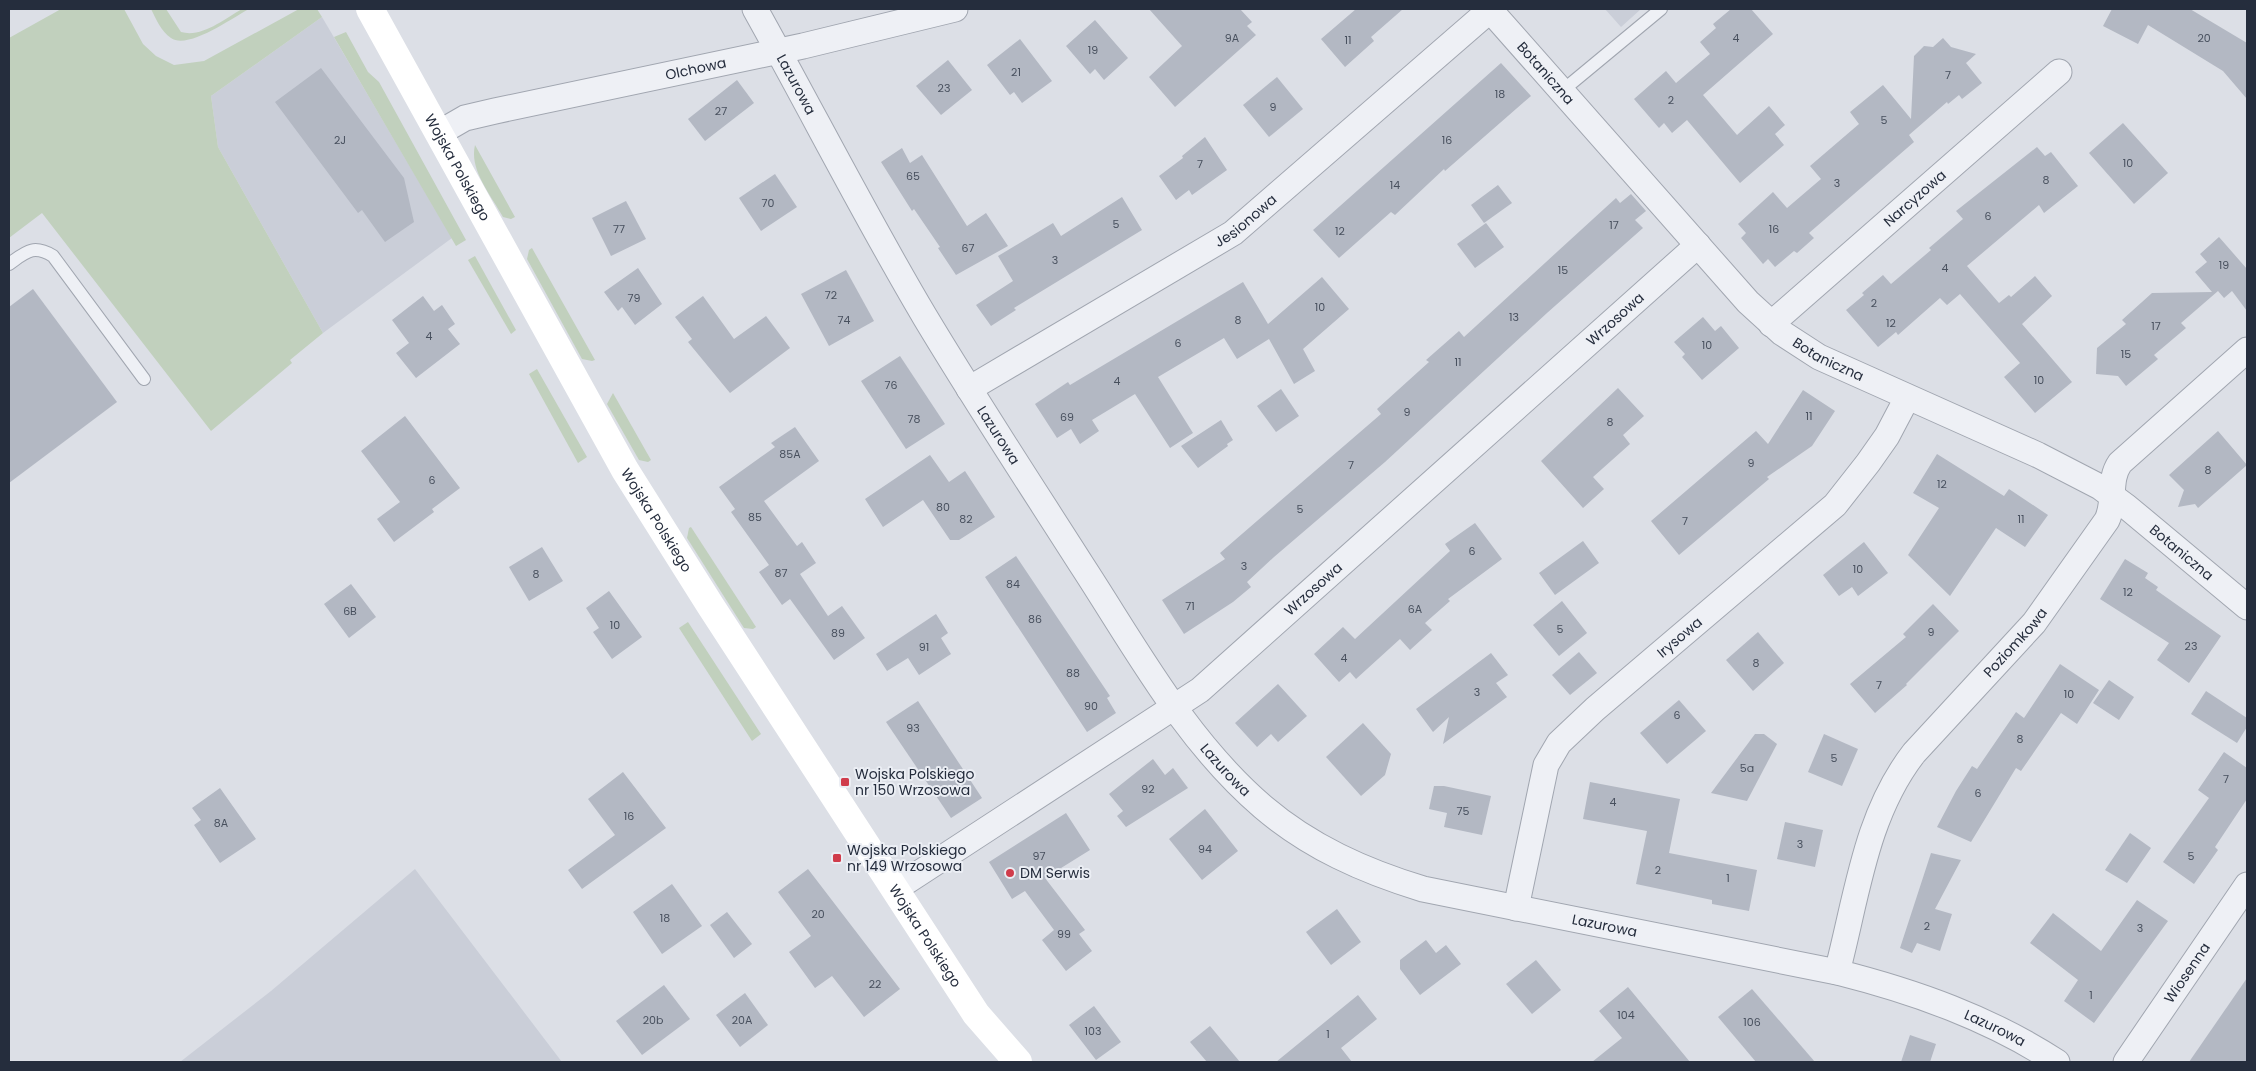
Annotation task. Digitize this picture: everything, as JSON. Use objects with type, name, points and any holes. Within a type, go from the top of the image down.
[{"type":"street","name":"Wojska Polskiego","points":[[370,9],[625,470],[721,622],[976,1014],[1018,1062]]},
{"type":"street","name":"Lazurowa","points":[[755,9],[894,263],[969,389],[1174,707],[1208,752],[1262,806],[1316,846],[1362,868],[1401,882],[1441,893],[1837,972],[1882,983],[1962,1011],[1999,1028],[2058,1062]]},
{"type":"street","name":"Olchowa","points":[[439,133],[465,118],[488,112],[778,51],[955,9]]},
{"type":"street","name":"Botaniczna","points":[[1490,10],[1698,245],[1771,324],[1793,342],[1819,357],[1907,398],[2052,462],[2113,495],[2247,607]]},
{"type":"street","name":"Jesionowa","points":[[969,389],[1233,233],[1490,10]]},
{"type":"street","name":"Narcyzowa","points":[[1771,324],[2059,72]]},
{"type":"street","name":"Wrzosowa","points":[[895,889],[1174,707],[1210,681],[1698,245]]},
{"type":"street","name":"Poziomkowa","points":[[1837,972],[1874,826],[1896,778],[1914,753],[2034,623],[2107,520],[2112,507],[2114,471],[2120,463],[2247,350]]},
{"type":"street","name":"Irysowa","points":[[1516,908],[1542,779],[1546,765],[1556,748],[1570,730],[1835,505],[1873,456],[1907,398]]},
{"type":"street","name":"Wiosenna","points":[[2126,1062],[2247,885]]},
{"type":"street","name":"Wojska Polskiego","points":[[976,1014],[993,1062]]},
{"type":"lane","points":[[1562,92],[1661,9]]},
{"type":"lane","points":[[9,264],[34,249],[44,251],[53,256],[144,379]]},
{"type":"shaded area","points":[[1605,9],[1641,9],[1621,27]]},
{"type":"shaded area","points":[[322,17],[452,238],[323,333],[218,147],[211,96]]},
{"type":"shaded area","points":[[415,869],[562,1062],[180,1062],[271,991]]},
{"type":"green space","points":[[61,9],[124,9],[143,44],[156,56],[174,65],[204,61],[299,9],[317,9],[322,17],[211,96],[218,147],[323,333],[290,360],[292,363],[211,431],[42,213],[9,238],[9,38]]},
{"type":"green space","points":[[151,9],[166,9],[181,32],[189,33],[205,30],[242,9],[249,9],[210,31],[188,40],[179,41],[171,38],[164,32]]},
{"type":"green space","points":[[346,32],[368,72],[379,82],[466,240],[456,246],[334,37]]},
{"type":"green space","points":[[475,145],[515,217],[511,219],[503,217],[482,182],[475,164]]},
{"type":"green space","points":[[532,248],[595,360],[582,359],[527,259],[529,250]]},
{"type":"green space","points":[[475,256],[516,330],[511,334],[468,260]]},
{"type":"green space","points":[[537,369],[587,457],[578,463],[529,374]]},
{"type":"green space","points":[[613,393],[651,460],[648,462],[639,460],[607,404]]},
{"type":"green space","points":[[691,527],[756,627],[753,629],[744,628],[687,538],[689,528]]},
{"type":"green space","points":[[688,622],[761,734],[752,741],[679,628]]},
{"type":"building","points":[[1149,9],[1240,9],[1252,22],[1247,26],[1256,35],[1175,107],[1149,77],[1182,46]]},
{"type":"building","points":[[1356,9],[1403,9],[1371,37],[1374,41],[1345,67],[1321,39]]},
{"type":"building","points":[[1731,9],[1751,9],[1773,34],[1703,95],[1737,135],[1769,106],[1785,125],[1775,134],[1784,145],[1740,183],[1687,120],[1672,133],[1664,123],[1659,128],[1634,99],[1666,71],[1676,83],[1710,54],[1700,42],[1716,28],[1713,24]]},
{"type":"building","points":[[2112,9],[2190,9],[2247,43],[2247,99],[2223,71],[2148,25],[2138,44],[2103,26]]},
{"type":"building","points":[[1095,20],[1128,58],[1104,80],[1095,69],[1090,74],[1066,46]]},
{"type":"building","points":[[1943,38],[1951,47],[1976,54],[1966,63],[1982,83],[1962,99],[1959,95],[1948,104],[1947,102],[1909,135],[1914,142],[1809,233],[1814,238],[1797,253],[1794,251],[1775,267],[1768,259],[1763,264],[1741,238],[1746,233],[1738,224],[1773,192],[1787,208],[1821,179],[1810,166],[1859,124],[1850,112],[1883,85],[1911,119],[1914,56],[1924,46],[1933,47]]},
{"type":"building","points":[[1020,39],[1052,81],[1022,103],[1014,92],[1010,95],[987,65]]},
{"type":"building","points":[[948,60],[972,90],[941,115],[916,86]]},
{"type":"building","points":[[1501,63],[1531,96],[1445,171],[1444,169],[1395,215],[1391,212],[1339,258],[1313,230]]},
{"type":"building","points":[[321,68],[404,178],[414,222],[385,242],[362,210],[358,213],[275,102]]},
{"type":"building","points":[[1277,77],[1303,109],[1269,137],[1243,105]]},
{"type":"building","points":[[737,80],[754,103],[705,141],[688,119]]},
{"type":"building","points":[[2123,123],[2168,173],[2134,204],[2089,153]]},
{"type":"building","points":[[1205,137],[1227,170],[1192,195],[1189,190],[1176,200],[1159,176],[1183,158],[1182,156]]},
{"type":"building","points":[[2037,147],[2045,156],[2051,152],[2078,186],[2044,213],[2039,205],[1967,266],[1999,303],[2009,295],[2011,297],[2035,276],[2052,296],[2022,324],[2072,382],[2035,413],[2004,377],[2020,363],[1960,294],[1947,305],[1940,298],[1898,335],[1896,332],[1878,347],[1846,310],[1883,275],[1891,284],[1931,250],[1929,248],[1963,219],[1956,211]]},
{"type":"building","points":[[902,148],[910,163],[922,155],[967,226],[986,213],[1008,246],[956,275],[938,248],[940,247],[914,209],[912,211],[881,162]]},
{"type":"building","points":[[775,174],[797,207],[761,231],[739,198]]},
{"type":"building","points":[[1498,185],[1512,203],[1484,223],[1471,205]]},
{"type":"building","points":[[1631,194],[1646,211],[1635,220],[1643,228],[1547,313],[1385,462],[1274,557],[1247,582],[1251,587],[1233,602],[1184,634],[1162,600],[1225,559],[1220,553],[1381,414],[1377,409],[1429,362],[1426,360],[1459,331],[1464,337],[1616,198],[1620,203]]},
{"type":"building","points":[[1122,197],[1142,230],[1014,308],[1016,310],[991,326],[976,305],[1013,281],[998,256],[1053,223],[1061,236]]},
{"type":"building","points":[[626,201],[646,239],[611,256],[592,218]]},
{"type":"building","points":[[1486,223],[1504,247],[1475,268],[1457,244]]},
{"type":"building","points":[[2219,237],[2247,269],[2247,311],[2232,291],[2224,298],[2218,291],[2181,323],[2186,328],[2154,355],[2158,359],[2126,386],[2118,376],[2096,374],[2097,348],[2126,324],[2122,320],[2152,293],[2212,292],[2195,272],[2207,262],[2200,254]]},
{"type":"building","points":[[638,268],[662,304],[635,325],[622,307],[618,311],[604,292]]},
{"type":"building","points":[[846,270],[874,321],[829,346],[801,294]]},
{"type":"building","points":[[1322,277],[1349,309],[1303,349],[1315,371],[1294,384],[1269,339],[1237,359],[1224,338],[1158,377],[1193,433],[1170,448],[1135,394],[1092,420],[1099,431],[1080,444],[1071,429],[1057,438],[1035,404],[1068,382],[1070,385],[1243,282],[1268,324]]},
{"type":"building","points":[[33,289],[117,402],[9,483],[9,307]]},
{"type":"building","points":[[423,296],[434,311],[442,305],[455,324],[448,329],[460,344],[416,378],[396,353],[409,343],[392,320]]},
{"type":"building","points":[[703,296],[734,339],[766,316],[790,348],[730,393],[688,342],[692,339],[675,317]]},
{"type":"building","points":[[1703,317],[1715,331],[1721,326],[1739,348],[1702,380],[1682,357],[1685,354],[1674,342]]},
{"type":"building","points":[[900,356],[945,424],[906,449],[861,381]]},
{"type":"building","points":[[1618,388],[1644,416],[1623,435],[1630,444],[1593,477],[1604,489],[1583,508],[1541,461]]},
{"type":"building","points":[[1281,389],[1299,416],[1276,432],[1257,406]]},
{"type":"building","points":[[1803,390],[1835,411],[1812,446],[1767,477],[1769,479],[1679,555],[1651,521],[1756,431],[1768,444]]},
{"type":"building","points":[[405,416],[460,488],[432,509],[434,512],[394,542],[377,519],[400,502],[361,451]]},
{"type":"building","points":[[1221,420],[1233,440],[1227,444],[1228,446],[1198,468],[1181,446]]},
{"type":"building","points":[[795,427],[819,461],[764,501],[797,546],[802,542],[816,563],[800,574],[828,616],[842,606],[865,638],[834,660],[790,599],[782,605],[759,572],[769,565],[731,512],[735,509],[719,487],[775,447],[771,443]]},
{"type":"building","points":[[2218,431],[2247,465],[2198,508],[2195,504],[2178,507],[2184,490],[2169,475]]},
{"type":"building","points":[[1937,454],[2004,496],[2009,489],[2048,515],[2025,547],[1996,528],[1950,596],[1908,555],[1939,508],[1913,493]]},
{"type":"building","points":[[930,455],[949,482],[965,471],[995,517],[959,540],[950,540],[923,500],[883,527],[865,499]]},
{"type":"building","points":[[1475,523],[1502,559],[1448,599],[1450,601],[1425,623],[1432,630],[1410,650],[1400,639],[1356,679],[1350,672],[1339,682],[1314,654],[1343,627],[1355,639],[1450,551],[1445,544]]},
{"type":"building","points":[[1583,541],[1599,563],[1555,595],[1539,573]]},
{"type":"building","points":[[1864,542],[1888,573],[1858,596],[1852,587],[1839,596],[1823,575]]},
{"type":"building","points":[[542,547],[563,581],[529,601],[509,567]]},
{"type":"building","points":[[1016,556],[1110,696],[1107,698],[1116,713],[1087,732],[985,577]]},
{"type":"building","points":[[2125,559],[2148,573],[2145,578],[2158,587],[2156,590],[2221,636],[2189,683],[2157,660],[2169,643],[2100,599]]},
{"type":"building","points":[[351,584],[376,617],[349,638],[324,604]]},
{"type":"building","points":[[609,591],[642,637],[612,659],[593,632],[599,628],[586,608]]},
{"type":"building","points":[[1562,601],[1587,633],[1559,656],[1533,625]]},
{"type":"building","points":[[1933,604],[1959,631],[1907,685],[1875,713],[1850,684],[1906,637],[1903,634]]},
{"type":"building","points":[[936,614],[948,633],[941,638],[951,654],[919,675],[908,658],[887,671],[876,654]]},
{"type":"building","points":[[1758,632],[1784,663],[1753,691],[1726,660]]},
{"type":"building","points":[[1579,652],[1597,673],[1570,695],[1552,675]]},
{"type":"building","points":[[1491,653],[1508,675],[1496,683],[1507,697],[1443,744],[1449,717],[1433,732],[1416,709]]},
{"type":"building","points":[[2060,664],[2099,690],[2077,724],[2061,713],[2021,771],[2016,768],[1971,842],[1937,827],[1972,766],[1977,769],[2016,712],[2024,718]]},
{"type":"building","points":[[2109,680],[2134,697],[2119,720],[2093,703]]},
{"type":"building","points":[[1278,684],[1307,716],[1278,742],[1271,734],[1257,747],[1235,723]]},
{"type":"building","points":[[2206,691],[2247,718],[2247,727],[2237,743],[2191,714]]},
{"type":"building","points":[[1679,700],[1706,731],[1667,764],[1640,733]]},
{"type":"building","points":[[918,701],[982,798],[951,818],[886,722]]},
{"type":"building","points":[[1363,723],[1391,754],[1385,775],[1361,796],[1326,757]]},
{"type":"building","points":[[1755,734],[1764,734],[1777,744],[1747,801],[1711,793]]},
{"type":"building","points":[[1824,734],[1858,749],[1842,786],[1808,772]]},
{"type":"building","points":[[2224,752],[2247,768],[2247,799],[2215,847],[2218,850],[2194,884],[2163,862],[2209,798],[2198,790]]},
{"type":"building","points":[[1153,759],[1165,775],[1173,768],[1188,788],[1126,827],[1117,816],[1123,811],[1109,794]]},
{"type":"building","points":[[623,772],[666,828],[582,889],[568,870],[615,835],[588,799]]},
{"type":"building","points":[[1590,782],[1680,799],[1669,853],[1757,870],[1749,911],[1712,904],[1712,900],[1636,884],[1647,831],[1583,819]]},
{"type":"building","points":[[1434,786],[1444,786],[1491,796],[1482,835],[1444,827],[1447,813],[1429,809]]},
{"type":"building","points":[[220,788],[256,839],[220,863],[194,825],[201,820],[192,808]]},
{"type":"building","points":[[1205,809],[1238,851],[1202,880],[1169,839]]},
{"type":"building","points":[[1066,813],[1090,850],[1045,878],[1085,930],[1079,934],[1092,951],[1066,971],[1042,940],[1054,930],[1025,891],[1012,899],[989,862]]},
{"type":"building","points":[[1785,822],[1823,830],[1815,867],[1777,859]]},
{"type":"building","points":[[2130,833],[2151,848],[2127,883],[2105,870]]},
{"type":"building","points":[[1931,853],[1961,860],[1935,909],[1952,914],[1940,951],[1917,943],[1912,953],[1900,948]]},
{"type":"building","points":[[808,869],[900,989],[864,1017],[832,976],[815,988],[789,952],[811,936],[778,892]]},
{"type":"building","points":[[672,884],[702,926],[662,954],[633,912]]},
{"type":"building","points":[[2137,900],[2168,921],[2094,1023],[2064,1001],[2078,980],[2030,943],[2053,913],[2101,951]]},
{"type":"building","points":[[1337,909],[1361,942],[1331,965],[1306,932]]},
{"type":"building","points":[[727,912],[752,944],[734,958],[710,925]]},
{"type":"building","points":[[1426,940],[1436,953],[1446,945],[1461,964],[1420,995],[1400,969],[1400,960]]},
{"type":"building","points":[[1536,960],[1561,990],[1532,1014],[1506,984]]},
{"type":"building","points":[[2247,978],[2247,1062],[2189,1062]]},
{"type":"building","points":[[664,985],[690,1019],[642,1055],[616,1021]]},
{"type":"building","points":[[1628,987],[1690,1062],[1592,1062],[1622,1038],[1599,1011]]},
{"type":"building","points":[[1752,989],[1815,1062],[1756,1062],[1718,1017]]},
{"type":"building","points":[[745,993],[768,1025],[740,1047],[716,1015]]},
{"type":"building","points":[[1358,995],[1377,1019],[1341,1048],[1352,1062],[1276,1062]]},
{"type":"building","points":[[1094,1006],[1121,1042],[1096,1060],[1069,1025]]},
{"type":"building","points":[[1210,1026],[1240,1062],[1207,1062],[1190,1042]]},
{"type":"building","points":[[1910,1035],[1936,1044],[1930,1062],[1901,1062]]},
{"type":"place","name":"Wojska Polskiego nr 150 Wrzosowa","points":[[845,782]]},
{"type":"place","name":"Wojska Polskiego nr 149 Wrzosowa","points":[[837,858]]},
{"type":"place","name":"DM Serwis","points":[[1010,873]]}]
